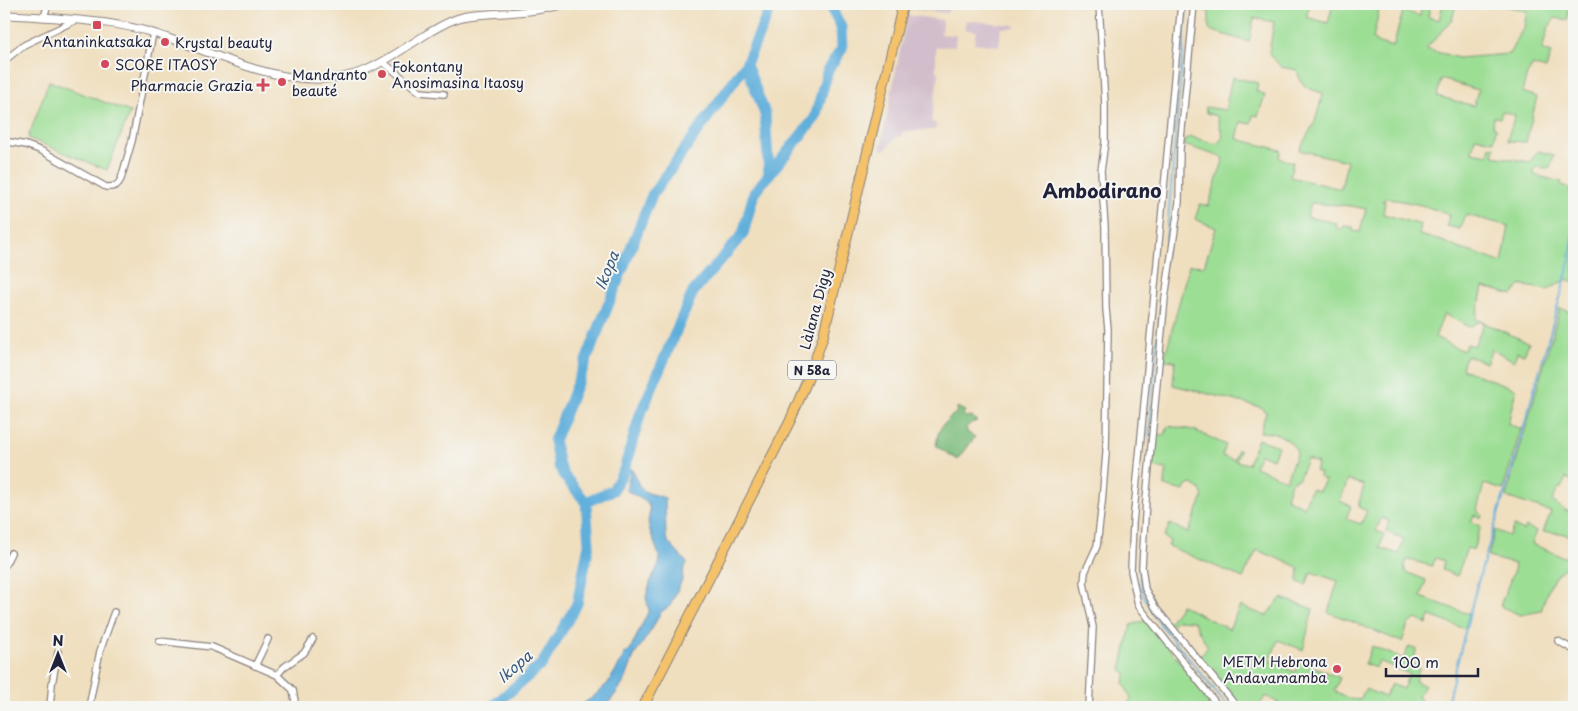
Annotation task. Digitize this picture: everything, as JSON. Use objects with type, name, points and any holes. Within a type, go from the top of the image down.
[{"type":"main road","name":"Làlana Digy","points":[[643,707],[790,421],[810,374],[823,337],[903,4]]},
{"type":"street","points":[[44,17],[48,4]]},
{"type":"street","points":[[4,15],[76,20],[134,28],[246,66],[282,76],[333,80],[361,73],[457,18],[537,11],[564,4]]},
{"type":"street","points":[[1089,707],[1093,628],[1084,583],[1085,572],[1097,546],[1106,453],[1108,329],[1105,227],[1101,176],[1105,142],[1105,105],[1099,4]]},
{"type":"street","points":[[1181,4],[1133,523],[1131,570],[1138,605],[1219,707]]},
{"type":"street","points":[[1194,4],[1180,149],[1179,202],[1164,308],[1151,436],[1142,567],[1145,589],[1155,607],[1237,707]]},
{"type":"street","points":[[4,61],[24,45],[76,20]]},
{"type":"street","points":[[4,141],[26,145],[42,151],[106,187],[118,185],[132,141],[153,33]]},
{"type":"street","points":[[382,62],[420,92],[444,94]]},
{"type":"street","points":[[4,567],[11,553]]},
{"type":"street","points":[[89,707],[100,651],[114,612]]},
{"type":"street","points":[[255,666],[268,638]]},
{"type":"street","points":[[277,675],[284,667],[304,653],[313,638]]},
{"type":"street","points":[[159,641],[212,647],[277,675],[293,690],[296,707]]},
{"type":"street","points":[[1558,641],[1574,650]]},
{"type":"street","points":[[50,707],[58,652]]},
{"type":"shaded area","points":[[909,4],[951,4],[947,13],[908,9]]},
{"type":"shaded area","points":[[907,15],[942,20],[941,34],[956,35],[955,46],[936,47],[936,71],[939,72],[931,121],[937,125],[935,130],[904,131],[885,150],[880,150]]},
{"type":"shaded area","points":[[966,20],[1015,25],[1015,28],[1001,28],[999,46],[974,43],[976,31],[964,29]]},
{"type":"green space","points":[[1197,4],[1310,4],[1306,17],[1328,23],[1333,4],[1380,5],[1373,39],[1393,47],[1403,11],[1420,16],[1422,4],[1428,4],[1430,6],[1428,17],[1439,20],[1443,4],[1456,4],[1452,20],[1426,49],[1458,58],[1509,54],[1524,27],[1527,11],[1497,4],[1565,4],[1566,9],[1569,10],[1567,20],[1555,18],[1548,28],[1542,50],[1551,53],[1546,69],[1533,65],[1527,74],[1522,92],[1537,97],[1526,142],[1508,141],[1515,115],[1502,111],[1500,118],[1494,117],[1493,126],[1496,128],[1494,141],[1475,137],[1472,152],[1488,155],[1490,146],[1495,147],[1493,156],[1530,162],[1538,151],[1554,155],[1550,168],[1535,167],[1534,175],[1562,182],[1561,185],[1570,188],[1570,193],[1574,194],[1574,282],[1566,279],[1565,282],[1561,282],[1548,290],[1520,285],[1513,295],[1483,287],[1476,319],[1529,343],[1524,354],[1517,352],[1514,361],[1492,349],[1486,363],[1466,355],[1462,369],[1516,389],[1508,424],[1521,429],[1503,490],[1484,484],[1477,510],[1482,516],[1481,518],[1474,515],[1471,522],[1481,526],[1473,550],[1467,548],[1457,576],[1442,570],[1444,561],[1436,558],[1432,566],[1409,560],[1406,561],[1404,567],[1406,572],[1426,580],[1421,597],[1469,614],[1465,629],[1430,616],[1427,624],[1416,619],[1408,624],[1402,642],[1328,612],[1338,581],[1311,572],[1306,585],[1298,582],[1299,568],[1257,550],[1243,578],[1168,546],[1170,541],[1164,537],[1170,524],[1188,533],[1203,497],[1200,489],[1192,484],[1186,486],[1184,491],[1164,486],[1167,469],[1152,467],[1154,434],[1165,435],[1168,426],[1194,430],[1226,445],[1222,456],[1234,460],[1238,450],[1240,451],[1236,461],[1248,464],[1258,439],[1278,446],[1273,459],[1260,454],[1255,467],[1286,480],[1297,452],[1290,442],[1282,436],[1260,432],[1266,412],[1260,407],[1173,385],[1175,361],[1164,360],[1189,265],[1204,266],[1216,228],[1195,219],[1200,204],[1208,206],[1224,158],[1184,145],[1185,139],[1191,137],[1217,144],[1223,137],[1217,116],[1206,113],[1205,107],[1225,110],[1232,77],[1258,83],[1256,91],[1265,95],[1258,116],[1253,115],[1251,124],[1241,122],[1237,139],[1281,150],[1279,158],[1293,162],[1290,177],[1341,189],[1347,161],[1299,150],[1315,122],[1323,93],[1305,86],[1297,70],[1281,67],[1269,53],[1274,22],[1254,18],[1249,42],[1209,30],[1209,11],[1197,10]],"holes":[[[1441,79],[1478,90],[1474,106],[1437,96]],[[1386,198],[1421,205],[1449,214],[1447,226],[1460,229],[1466,215],[1509,226],[1502,263],[1442,241],[1419,235],[1421,225],[1383,214],[1385,201],[1382,201]],[[1311,203],[1366,209],[1360,232],[1353,231],[1353,227],[1344,226],[1342,229],[1336,228],[1337,223],[1307,217]],[[1444,314],[1469,327],[1480,321],[1484,323],[1474,346],[1467,344],[1463,351],[1435,337]],[[1307,459],[1318,463],[1315,471],[1320,473],[1319,477],[1325,480],[1319,491],[1311,489],[1304,507],[1286,498],[1291,482],[1299,478]],[[1348,480],[1364,485],[1358,507],[1367,511],[1361,524],[1346,519],[1351,506],[1340,501]],[[1381,518],[1389,521],[1386,532],[1404,539],[1399,554],[1380,548],[1384,534],[1376,531]]]},
{"type":"green space","points":[[49,81],[130,112],[107,170],[28,138]]},
{"type":"green space","points":[[1560,308],[1574,313],[1572,347],[1574,348],[1574,482],[1566,478],[1552,501],[1565,510],[1574,513],[1574,538],[1561,533],[1543,532],[1551,512],[1506,497]]},
{"type":"green space","points":[[957,407],[965,411],[963,414],[965,417],[973,417],[977,421],[971,423],[966,428],[968,433],[975,437],[958,460],[936,446],[938,434],[943,424],[957,412]]},
{"type":"green space","points":[[1514,526],[1524,531],[1526,527],[1537,531],[1532,544],[1566,558],[1574,538],[1574,569],[1567,566],[1556,576],[1550,586],[1541,611],[1520,615],[1500,606],[1515,564],[1488,557],[1495,530],[1509,536]]},
{"type":"green space","points":[[1281,598],[1313,609],[1303,650],[1278,640],[1270,661],[1295,672],[1301,661],[1340,678],[1334,691],[1350,699],[1360,700],[1365,689],[1385,697],[1391,684],[1403,689],[1409,674],[1379,661],[1376,668],[1365,664],[1372,646],[1403,659],[1409,646],[1417,649],[1411,663],[1418,666],[1419,670],[1415,681],[1425,686],[1418,695],[1421,701],[1419,707],[1405,707],[1397,703],[1382,707],[1368,704],[1366,707],[1285,707],[1266,696],[1258,707],[1240,707],[1199,658],[1208,647],[1193,621],[1177,620],[1172,625],[1169,622],[1181,605],[1229,629],[1240,606],[1266,616]]},
{"type":"green space","points":[[1147,620],[1215,707],[1126,707],[1131,699],[1124,683],[1126,674],[1121,670],[1131,625]]},
{"type":"water","points":[[631,468],[638,484],[643,490],[665,498],[666,537],[687,563],[682,580],[670,606],[661,612],[634,656],[625,681],[611,700],[603,707],[578,707],[593,697],[608,683],[624,654],[630,650],[649,610],[646,597],[660,558],[648,522],[650,511],[648,503],[626,490]]},
{"type":"waterway","name":"Ikopa","points":[[489,707],[494,705],[542,664],[577,604],[589,544],[586,502],[565,477],[559,466],[554,441],[652,195],[746,64],[772,4]]},
{"type":"waterway","name":"Ikopa","points":[[586,502],[613,490],[624,470],[640,415],[693,292],[743,234],[754,193],[815,118],[828,69],[842,49],[841,27],[833,12],[836,4]]},
{"type":"waterway","points":[[1149,437],[1187,4]]},
{"type":"waterway","name":"Ikopa","points":[[746,64],[765,114],[769,174]]},
{"type":"waterway","points":[[1446,707],[1477,585],[1563,287],[1570,260],[1574,231]]},
{"type":"waterway","points":[[1141,531],[1139,567],[1142,592],[1154,616],[1228,707]]},
{"type":"place","name":"Antaninkatsaka","points":[[97,25]]},
{"type":"place","name":"Krystal beauty","points":[[165,42]]},
{"type":"place","name":"SCORE ITAOSY","points":[[105,64]]},
{"type":"place","name":"Fokontany Anosimasina Itaosy","points":[[382,74]]},
{"type":"place","name":"Mandranto beauté","points":[[282,82]]},
{"type":"place","name":"Pharmacie Grazia","points":[[263,85]]},
{"type":"place","name":"METM Hebrona Andavamamba","points":[[1337,669]]},
{"type":"district","name":"Ambodirano","points":[[1102,190]]}]
